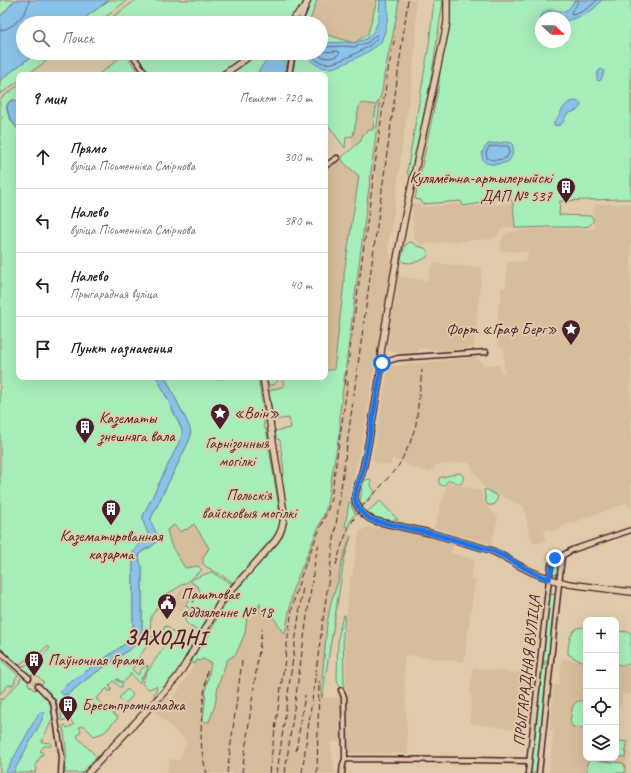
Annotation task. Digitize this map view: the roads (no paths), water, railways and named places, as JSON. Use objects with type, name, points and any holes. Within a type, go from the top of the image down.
[{"type":"main road","points":[[297,16],[305,7],[308,0]]},
{"type":"main road","points":[[447,0],[447,22],[445,33],[406,211],[381,352],[382,363],[363,470],[355,500],[363,513],[371,520],[430,533],[490,550],[498,553],[518,566],[549,579],[569,584],[631,592]]},
{"type":"main road","points":[[227,72],[244,60]]},
{"type":"main road","points":[[88,773],[178,676],[220,603],[275,541],[282,530],[284,513],[263,380]]},
{"type":"street","points":[[302,16],[305,7]]},
{"type":"street","points":[[136,60],[145,72]]},
{"type":"street","points":[[290,72],[292,60]]},
{"type":"street","points":[[328,164],[337,158]]},
{"type":"street","points":[[382,363],[398,358],[486,352]]},
{"type":"street","points":[[562,556],[572,550],[631,530]]},
{"type":"street","name":"ПРЫГАРАДНАЯ ВУЛІЦА","points":[[528,773],[549,579],[555,558],[562,556],[540,773]]},
{"type":"street","points":[[0,652],[29,678]]},
{"type":"street","points":[[38,686],[53,702],[62,757],[61,773]]},
{"type":"street","points":[[341,690],[344,697],[345,759],[342,773]]},
{"type":"street","points":[[345,759],[529,761]]},
{"type":"water","points":[[15,0],[109,0],[87,16],[16,16],[16,60],[27,60],[0,81],[0,17]]},
{"type":"water","points":[[380,0],[387,0],[388,13],[384,34],[381,42],[372,49],[342,65],[331,68],[316,65],[310,60],[328,60],[328,43],[354,43],[369,37],[375,29],[379,14]]},
{"type":"water","points":[[575,0],[601,0],[595,8],[586,14],[571,19],[571,12],[545,12],[549,10],[561,11],[570,7]]},
{"type":"water","points":[[270,60],[284,60],[285,71],[258,72],[265,62]]},
{"type":"water","points":[[601,69],[604,71],[603,75],[601,80],[598,81],[598,74]]},
{"type":"water","points":[[13,100],[16,101],[16,126],[9,114],[9,102]]},
{"type":"water","points":[[576,101],[581,103],[580,108],[567,114],[561,124],[557,126],[554,125],[554,122],[565,106]]},
{"type":"water","points":[[507,142],[512,143],[513,148],[512,155],[508,162],[492,164],[485,162],[482,154],[488,144]]},
{"type":"water","points":[[158,380],[166,380],[190,428],[191,436],[151,518],[157,536],[156,542],[154,545],[139,554],[139,561],[142,567],[142,635],[140,640],[133,647],[88,678],[68,694],[63,695],[60,692],[65,686],[125,644],[132,633],[133,553],[136,547],[148,538],[148,532],[143,516],[182,436],[182,430]]},
{"type":"water","points":[[41,712],[44,714],[41,722],[13,773],[5,773],[39,713]]},
{"type":"tunnel","points":[[29,678],[38,686]]},
{"type":"railway","points":[[302,773],[408,0]]},
{"type":"railway","points":[[345,385],[388,70],[395,37]]},
{"type":"railway","points":[[336,565],[349,527],[360,509],[399,465],[410,443],[416,424],[422,370]]},
{"type":"railway","points":[[269,773],[292,609],[303,571],[331,498],[348,381]]},
{"type":"railway","points":[[285,773],[315,560],[319,543]]},
{"type":"railway","points":[[277,773],[303,586]]},
{"type":"railway","points":[[242,773],[262,629]]},
{"type":"railway","points":[[227,773],[242,661]]},
{"type":"railway","points":[[207,671],[201,722],[202,748],[207,773]]},
{"type":"railway","points":[[317,773],[319,681]]},
{"type":"railway","points":[[296,751],[305,695]]},
{"type":"place","name":"Кулямётна-артылерыйскі ДАП № 537","points":[[566,204]]},
{"type":"place","name":"Форт «Граф Берг»","points":[[571,346]]},
{"type":"place","name":"«Воін»","points":[[220,430]]},
{"type":"place","name":"Казематы знешняга вала","points":[[85,444]]},
{"type":"place","name":"Казематированная казарма","points":[[111,526]]},
{"type":"place","name":"Паштовае аддзяленне № 18","points":[[167,620]]},
{"type":"place","name":"Паўночная брама","points":[[34,677]]},
{"type":"place","name":"Брестпромналадка","points":[[68,722]]},
{"type":"district","name":"ЗАХОДНІ","points":[[166,637]]},
{"type":"park label","name":"Гарнізонныя могілкі","points":[[237,452]]},
{"type":"park label","name":"Польскія вайсковыя могілкі","points":[[249,504]]}]
